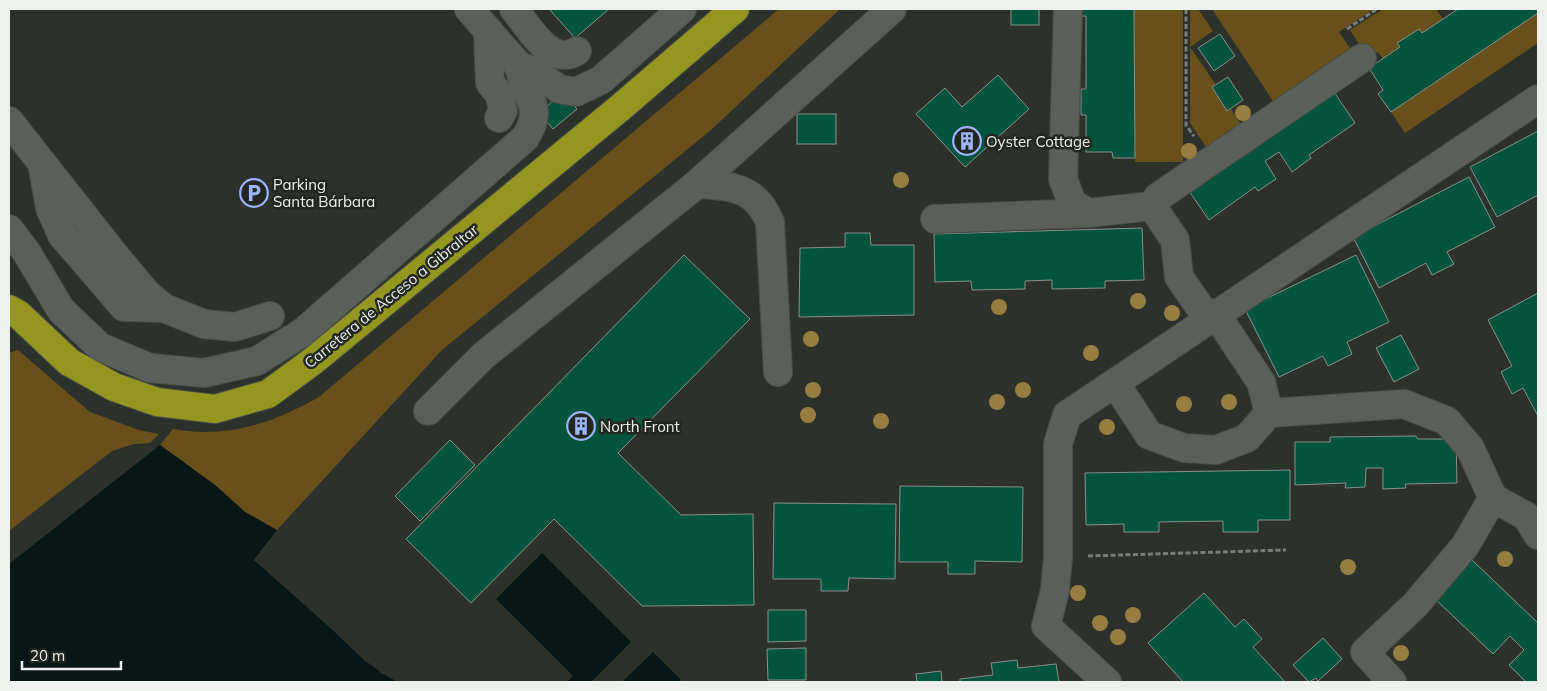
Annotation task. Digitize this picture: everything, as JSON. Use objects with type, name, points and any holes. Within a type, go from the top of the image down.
[{"type":"highway","name":"Carretera de Acceso a Gibraltar","points":[[9,310],[18,314],[69,362],[114,387],[157,402],[216,409],[268,394],[320,355],[613,113],[735,9]]},
{"type":"street","points":[[469,9],[519,66],[534,71],[559,89],[576,92],[589,88],[682,9]]},
{"type":"street","points":[[466,50],[514,9],[549,50],[563,56],[577,51]]},
{"type":"street","points":[[428,411],[483,356],[697,184],[892,9]]},
{"type":"street","points":[[1068,9],[1063,179],[1072,203],[1088,213]]},
{"type":"street","points":[[488,30],[490,83],[500,95],[503,111],[499,118]]},
{"type":"street","points":[[1152,206],[1158,197],[1362,58]]},
{"type":"street","points":[[9,229],[27,254],[61,310],[100,346],[150,368],[204,373],[257,361],[303,332],[525,138],[532,128],[535,116],[534,106],[521,81],[519,66]]},
{"type":"street","points":[[1108,682],[1046,626],[1055,590],[1058,557],[1058,444],[1066,415],[1211,316],[1538,99]]},
{"type":"street","points":[[9,121],[43,165],[50,208],[62,235],[124,307],[164,308],[204,324],[235,327],[270,316]]},
{"type":"street","points":[[697,184],[731,186],[748,193],[764,207],[770,222],[778,372]]},
{"type":"street","points":[[935,219],[1088,213],[1152,206]]},
{"type":"street","points":[[1152,206],[1175,240],[1178,277],[1211,316],[1261,382],[1269,413]]},
{"type":"street","points":[[1115,383],[1149,435],[1184,448],[1216,450],[1247,438],[1269,413],[1404,404],[1446,421],[1470,448],[1493,498],[1526,516],[1538,535]]},
{"type":"street","points":[[1392,682],[1365,652],[1415,605],[1465,546],[1493,498]]},
{"type":"path","points":[[1186,9],[1186,125],[1211,160]]},
{"type":"path","points":[[1058,557],[1286,550]]},
{"type":"shaded area","points":[[779,9],[840,9],[711,130],[442,350],[277,530],[245,512],[215,485],[160,445],[173,429],[193,432],[231,430],[267,421],[319,397]]},
{"type":"shaded area","points":[[1134,9],[1183,9],[1183,162],[1135,162]]},
{"type":"shaded area","points":[[1190,9],[1198,9],[1213,31],[1190,47]]},
{"type":"shaded area","points":[[1212,9],[1374,9],[1339,32],[1354,54],[1333,69],[1329,63],[1273,101]]},
{"type":"shaded area","points":[[1383,9],[1436,9],[1443,19],[1422,33],[1419,29],[1397,43],[1400,47],[1383,59],[1378,52],[1368,58],[1350,30]]},
{"type":"shaded area","points":[[1538,13],[1538,43],[1405,133],[1391,112]]},
{"type":"shaded area","points":[[1190,47],[1216,85],[1212,87],[1227,111],[1231,109],[1244,129],[1210,153],[1190,123]]},
{"type":"shaded area","points":[[18,350],[90,412],[139,430],[159,434],[150,443],[134,444],[112,451],[9,531],[9,353]]},
{"type":"shaded area","points":[[160,445],[215,485],[245,512],[277,530],[254,560],[291,590],[365,661],[396,681],[413,682],[9,682],[9,564]]},
{"type":"shaded area","points":[[542,553],[631,642],[591,682],[569,682],[573,676],[496,599]]},
{"type":"shaded area","points":[[653,652],[681,680],[679,682],[622,682]]},
{"type":"pier","points":[[277,530],[278,532],[258,559],[383,671],[396,678],[413,680],[415,682],[396,681],[381,673],[254,560]]},
{"type":"building","points":[[549,9],[609,9],[575,38]]},
{"type":"building","points":[[1011,9],[1039,9],[1039,25],[1011,25]]},
{"type":"building","points":[[1080,9],[1134,9],[1135,158],[1113,158],[1112,152],[1086,152],[1086,115],[1081,115],[1081,89],[1086,89],[1086,16],[1080,16]]},
{"type":"building","points":[[1458,9],[1538,9],[1538,13],[1391,112],[1378,94],[1383,90],[1369,68],[1400,47],[1397,43],[1419,29],[1422,33]]},
{"type":"building","points":[[1220,34],[1235,56],[1214,71],[1198,48]]},
{"type":"building","name":"Oyster Cottage","points":[[998,75],[1029,109],[965,167],[916,114],[945,88],[962,107]]},
{"type":"building","points":[[1228,77],[1243,100],[1227,111],[1212,87]]},
{"type":"building","points":[[1332,89],[1355,123],[1309,155],[1311,158],[1292,172],[1279,152],[1265,161],[1276,179],[1258,191],[1255,187],[1209,220],[1189,191]]},
{"type":"building","points":[[566,97],[577,109],[553,129],[543,117],[548,113],[544,109],[556,98]]},
{"type":"building","points":[[797,114],[836,114],[836,144],[797,144]]},
{"type":"building","points":[[1538,131],[1538,195],[1497,217],[1470,167]]},
{"type":"building","points":[[1469,177],[1495,227],[1447,252],[1454,264],[1432,275],[1426,263],[1379,288],[1353,237]]},
{"type":"building","points":[[1142,228],[1144,280],[1105,281],[1105,288],[1052,289],[1052,280],[1025,281],[1025,289],[972,290],[971,281],[935,282],[934,234]]},
{"type":"building","points":[[845,233],[870,233],[871,245],[914,245],[914,315],[799,317],[800,248],[845,247]]},
{"type":"building","name":"North Front","points":[[684,255],[750,319],[618,453],[681,515],[753,514],[754,605],[642,606],[554,519],[471,603],[406,539]]},
{"type":"building","points":[[1356,255],[1389,322],[1347,342],[1352,354],[1328,366],[1323,356],[1279,377],[1245,309]]},
{"type":"building","points":[[1538,293],[1538,416],[1523,388],[1512,394],[1501,372],[1512,366],[1488,320]]},
{"type":"building","points":[[1401,335],[1419,369],[1394,382],[1376,348]]},
{"type":"building","points":[[1416,436],[1418,439],[1456,439],[1457,483],[1405,484],[1406,488],[1383,489],[1383,468],[1366,468],[1365,487],[1345,488],[1346,483],[1295,485],[1295,442],[1330,442],[1330,437]]},
{"type":"building","points":[[450,440],[475,465],[420,521],[395,496]]},
{"type":"building","points":[[1290,470],[1290,520],[1258,520],[1258,532],[1223,532],[1223,521],[1159,522],[1159,532],[1124,532],[1124,524],[1086,525],[1085,473]]},
{"type":"building","points":[[900,486],[1023,487],[1022,562],[975,561],[975,574],[948,574],[948,562],[899,562]]},
{"type":"building","points":[[774,503],[896,504],[895,579],[849,578],[848,591],[821,591],[821,579],[773,579]]},
{"type":"building","points":[[1471,559],[1538,623],[1538,682],[1526,682],[1509,665],[1524,650],[1510,636],[1493,654],[1434,598]]},
{"type":"building","points":[[1204,593],[1235,627],[1244,619],[1262,639],[1253,647],[1285,682],[1183,682],[1148,643]]},
{"type":"building","points":[[768,610],[806,610],[806,641],[768,642]]},
{"type":"building","points":[[1323,638],[1342,659],[1318,681],[1316,678],[1309,682],[1293,665]]},
{"type":"building","points":[[806,648],[806,680],[768,680],[767,649]]},
{"type":"building","points":[[1017,660],[1018,668],[1056,664],[1059,682],[960,682],[960,679],[993,675],[991,663]]},
{"type":"building","points":[[941,671],[942,682],[917,682],[916,674]]},
{"type":"place","name":"Oyster Cottage","points":[[967,141]]},
{"type":"place","name":"Parking Santa Bárbara","points":[[254,193]]},
{"type":"place","name":"North Front","points":[[581,426]]}]
